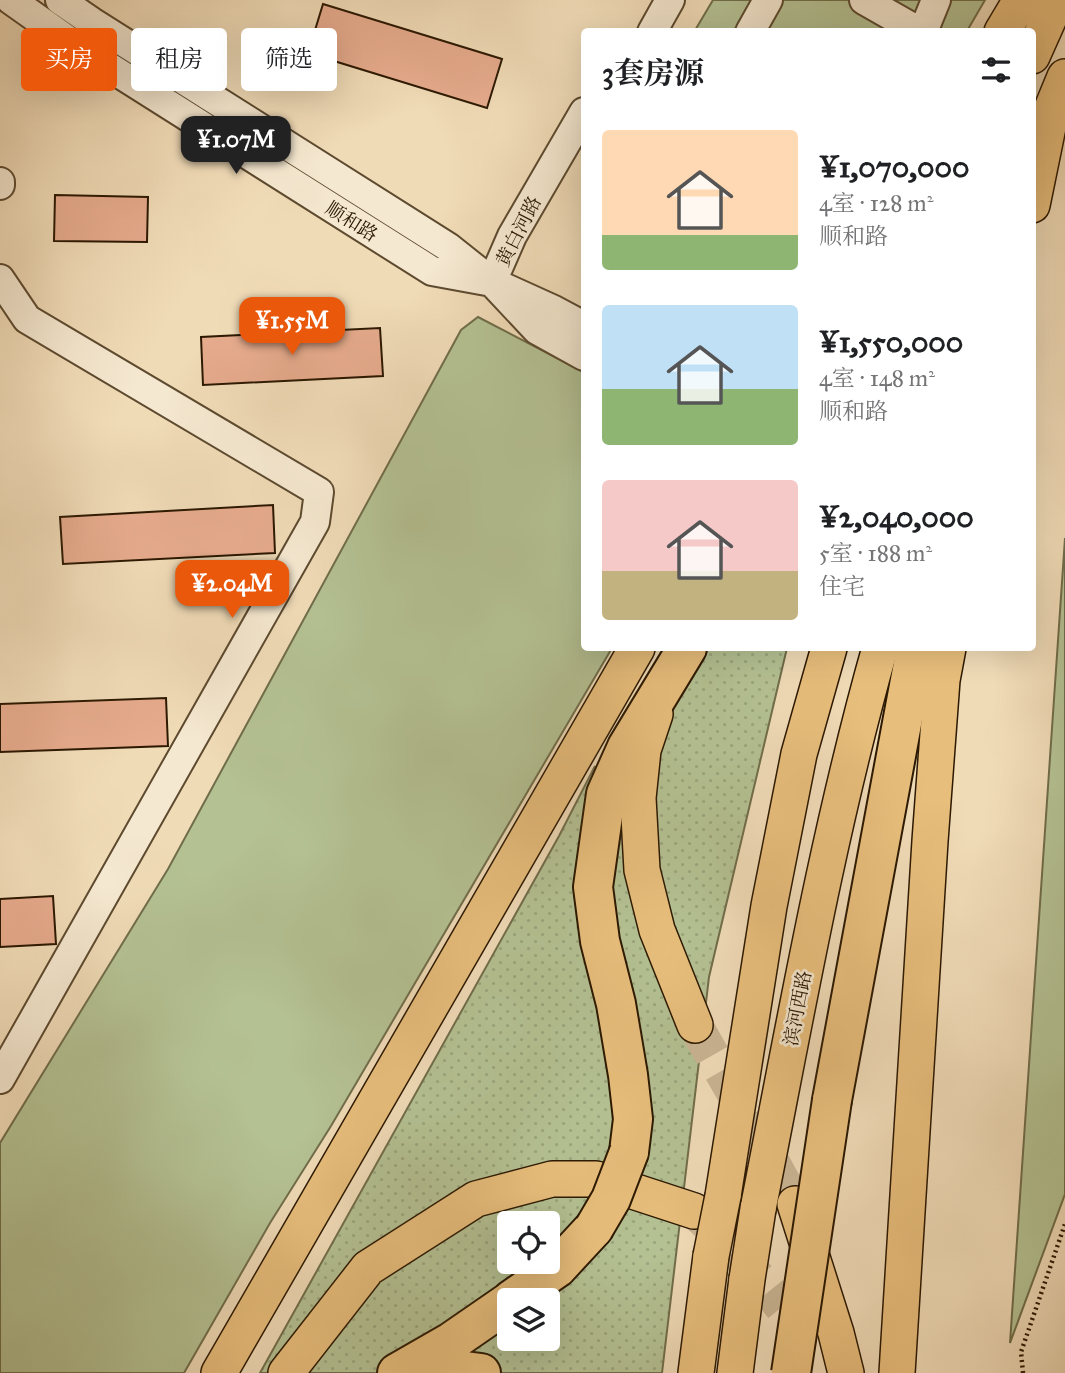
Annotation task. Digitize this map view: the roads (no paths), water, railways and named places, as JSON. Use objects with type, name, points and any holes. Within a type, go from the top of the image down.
[{"type":"highway","points":[[529,1288],[557,1268],[594,1228],[611,1199],[629,1152],[633,1119],[628,1075],[616,1004],[600,942],[593,887],[606,794],[627,747],[685,651]]},
{"type":"highway","points":[[791,1373],[832,1100],[915,651]]},
{"type":"highway","points":[[397,1373],[451,1342],[497,1310]]},
{"type":"highway","points":[[416,1373],[442,1368],[481,1373]]},
{"type":"main road","points":[[1004,28],[1021,0]]},
{"type":"main road","points":[[1036,48],[1057,0]]},
{"type":"main road","points":[[1036,150],[1065,77]]},
{"type":"main road","points":[[1036,185],[1051,112]]},
{"type":"main road","points":[[219,1373],[635,651]]},
{"type":"main road","points":[[696,1373],[711,1256],[709,1204],[799,754],[813,651]]},
{"type":"main road","points":[[799,754],[828,651]]},
{"type":"main road","name":"滨河西路","points":[[735,1373],[758,1209],[818,902],[861,714],[879,651]]},
{"type":"main road","points":[[897,1373],[930,841],[942,680],[947,651]]},
{"type":"main road","points":[[665,684],[643,750],[638,798],[642,870],[657,930],[695,1025]]},
{"type":"main road","points":[[286,1373],[368,1268],[476,1199],[552,1179],[596,1179],[709,1204]]},
{"type":"main road","points":[[795,1204],[846,1373]]},
{"type":"main road","points":[[782,1307],[809,1373]]},
{"type":"street","name":"顺和路","points":[[11,0],[76,46],[432,271],[492,282],[581,324]]},
{"type":"street","name":"顺和路","points":[[60,0],[449,247],[492,282],[537,330],[581,354]]},
{"type":"street","points":[[633,28],[649,0]]},
{"type":"street","points":[[654,28],[670,0]]},
{"type":"street","points":[[752,28],[768,0]]},
{"type":"street","points":[[864,0],[915,28]]},
{"type":"street","points":[[924,28],[936,0]]},
{"type":"street","name":"黄白河路","points":[[492,282],[512,236],[581,117]]},
{"type":"street","name":"黄白河路","points":[[492,282],[528,245],[581,153]]},
{"type":"street","points":[[0,279],[27,319],[319,492],[315,522],[0,1079]]},
{"type":"tunnel","points":[[695,1025],[795,1204]]},
{"type":"tunnel","points":[[697,1214],[735,1249],[782,1307]]}]
